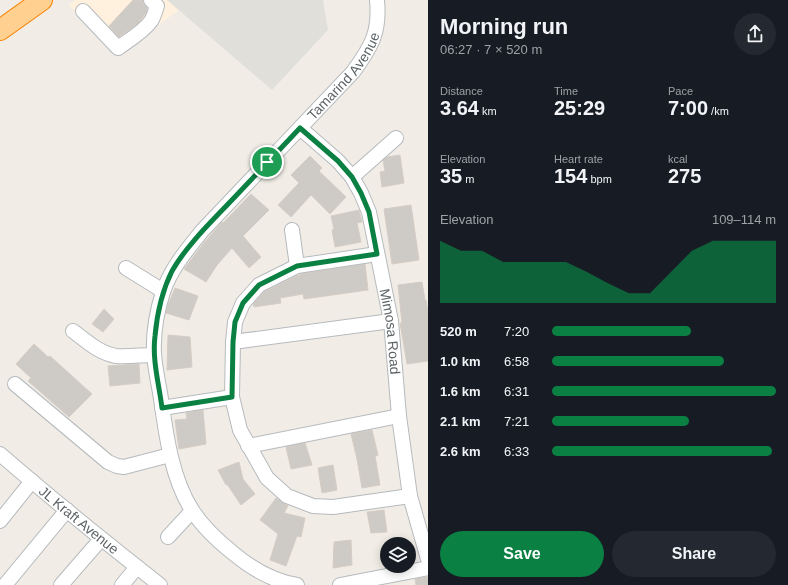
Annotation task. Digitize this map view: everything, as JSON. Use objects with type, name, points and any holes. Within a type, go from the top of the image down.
[{"type":"highway","points":[[0,30],[42,0]]},
{"type":"street","points":[[83,11],[118,48],[151,21],[157,6],[151,0]]},
{"type":"street","name":"Tamarind Avenue","points":[[298,585],[272,582],[242,561],[207,529],[192,510],[183,493],[170,455],[154,355],[158,310],[172,272],[202,231],[353,72],[366,53],[374,37],[378,18],[377,0]]},
{"type":"street","name":"Mimosa Road","points":[[300,128],[338,161],[352,177],[369,212],[391,321],[399,416],[410,496],[428,559]]},
{"type":"street","points":[[352,177],[396,138]]},
{"type":"street","points":[[292,230],[297,266]]},
{"type":"street","points":[[377,254],[297,266],[259,285],[243,303],[235,322],[232,397],[240,430],[248,446],[267,478],[286,496],[313,506],[333,506],[410,496]]},
{"type":"street","points":[[126,268],[164,291]]},
{"type":"street","points":[[233,342],[391,321]]},
{"type":"street","points":[[73,330],[94,347],[105,353],[116,356],[154,355]]},
{"type":"street","points":[[15,384],[108,462],[124,467],[170,455]]},
{"type":"street","points":[[162,408],[232,397]]},
{"type":"street","points":[[248,446],[399,416]]},
{"type":"street","name":"JL Kraft Avenue","points":[[0,454],[101,539],[160,585]]},
{"type":"street","points":[[0,522],[32,481]]},
{"type":"street","points":[[5,585],[67,510]]},
{"type":"street","points":[[168,537],[192,510]]},
{"type":"street","points":[[61,585],[101,539]]},
{"type":"street","points":[[122,585],[137,567]]},
{"type":"street","points":[[340,585],[428,568]]},
{"type":"shaded area","points":[[75,0],[167,0],[179,10],[117,55],[69,5]]},
{"type":"shaded area","points":[[167,0],[323,0],[328,30],[272,90]]},
{"type":"building","points":[[133,0],[143,0],[143,3],[147,8],[146,13],[138,23],[119,37],[109,26]]},
{"type":"building","points":[[400,155],[404,183],[382,187],[380,172],[385,171],[383,160],[387,157]]},
{"type":"building","points":[[310,156],[322,168],[319,171],[346,197],[330,214],[311,195],[291,217],[278,205],[299,183],[291,175]]},
{"type":"building","points":[[251,194],[269,210],[243,236],[261,257],[249,268],[232,248],[217,265],[206,282],[184,269],[222,222],[223,223]]},
{"type":"building","points":[[411,205],[419,260],[392,264],[384,209]]},
{"type":"building","points":[[359,210],[362,222],[357,223],[361,242],[335,247],[332,230],[334,229],[331,216]]},
{"type":"building","points":[[365,264],[368,290],[304,299],[303,294],[280,298],[281,303],[254,307],[253,304],[264,292],[300,274]]},
{"type":"building","points":[[422,282],[428,312],[428,361],[407,364],[400,323],[402,323],[398,285]]},
{"type":"building","points":[[175,288],[198,296],[189,320],[166,313]]},
{"type":"building","points":[[104,309],[114,319],[103,332],[92,324]]},
{"type":"building","points":[[168,335],[190,337],[192,367],[167,370]]},
{"type":"building","points":[[34,344],[48,357],[50,356],[92,394],[69,417],[28,381],[31,378],[16,364]]},
{"type":"building","points":[[139,364],[140,383],[110,386],[108,366]]},
{"type":"building","points":[[203,410],[206,444],[179,449],[175,420],[187,419],[186,413]]},
{"type":"building","points":[[372,430],[378,455],[375,456],[380,485],[362,488],[351,434]]},
{"type":"building","points":[[305,443],[312,465],[291,469],[286,447]]},
{"type":"building","points":[[239,462],[243,479],[255,494],[241,505],[227,484],[226,485],[218,470]]},
{"type":"building","points":[[333,465],[337,490],[322,493],[318,468]]},
{"type":"building","points":[[276,498],[288,506],[284,513],[305,518],[301,537],[297,536],[286,566],[270,560],[278,534],[260,520]]},
{"type":"building","points":[[384,510],[387,532],[371,533],[367,512]]},
{"type":"building","points":[[351,540],[352,565],[333,568],[334,542]]},
{"type":"building","points":[[428,577],[428,585],[416,585],[415,579]]},
{"type":"route","points":[[300,128],[322,146],[352,177],[361,193],[369,212],[377,254],[297,266],[259,285],[243,303],[235,322],[232,397],[162,408],[154,355],[155,336],[158,310],[172,272],[202,231],[267,162],[300,128]]}]
